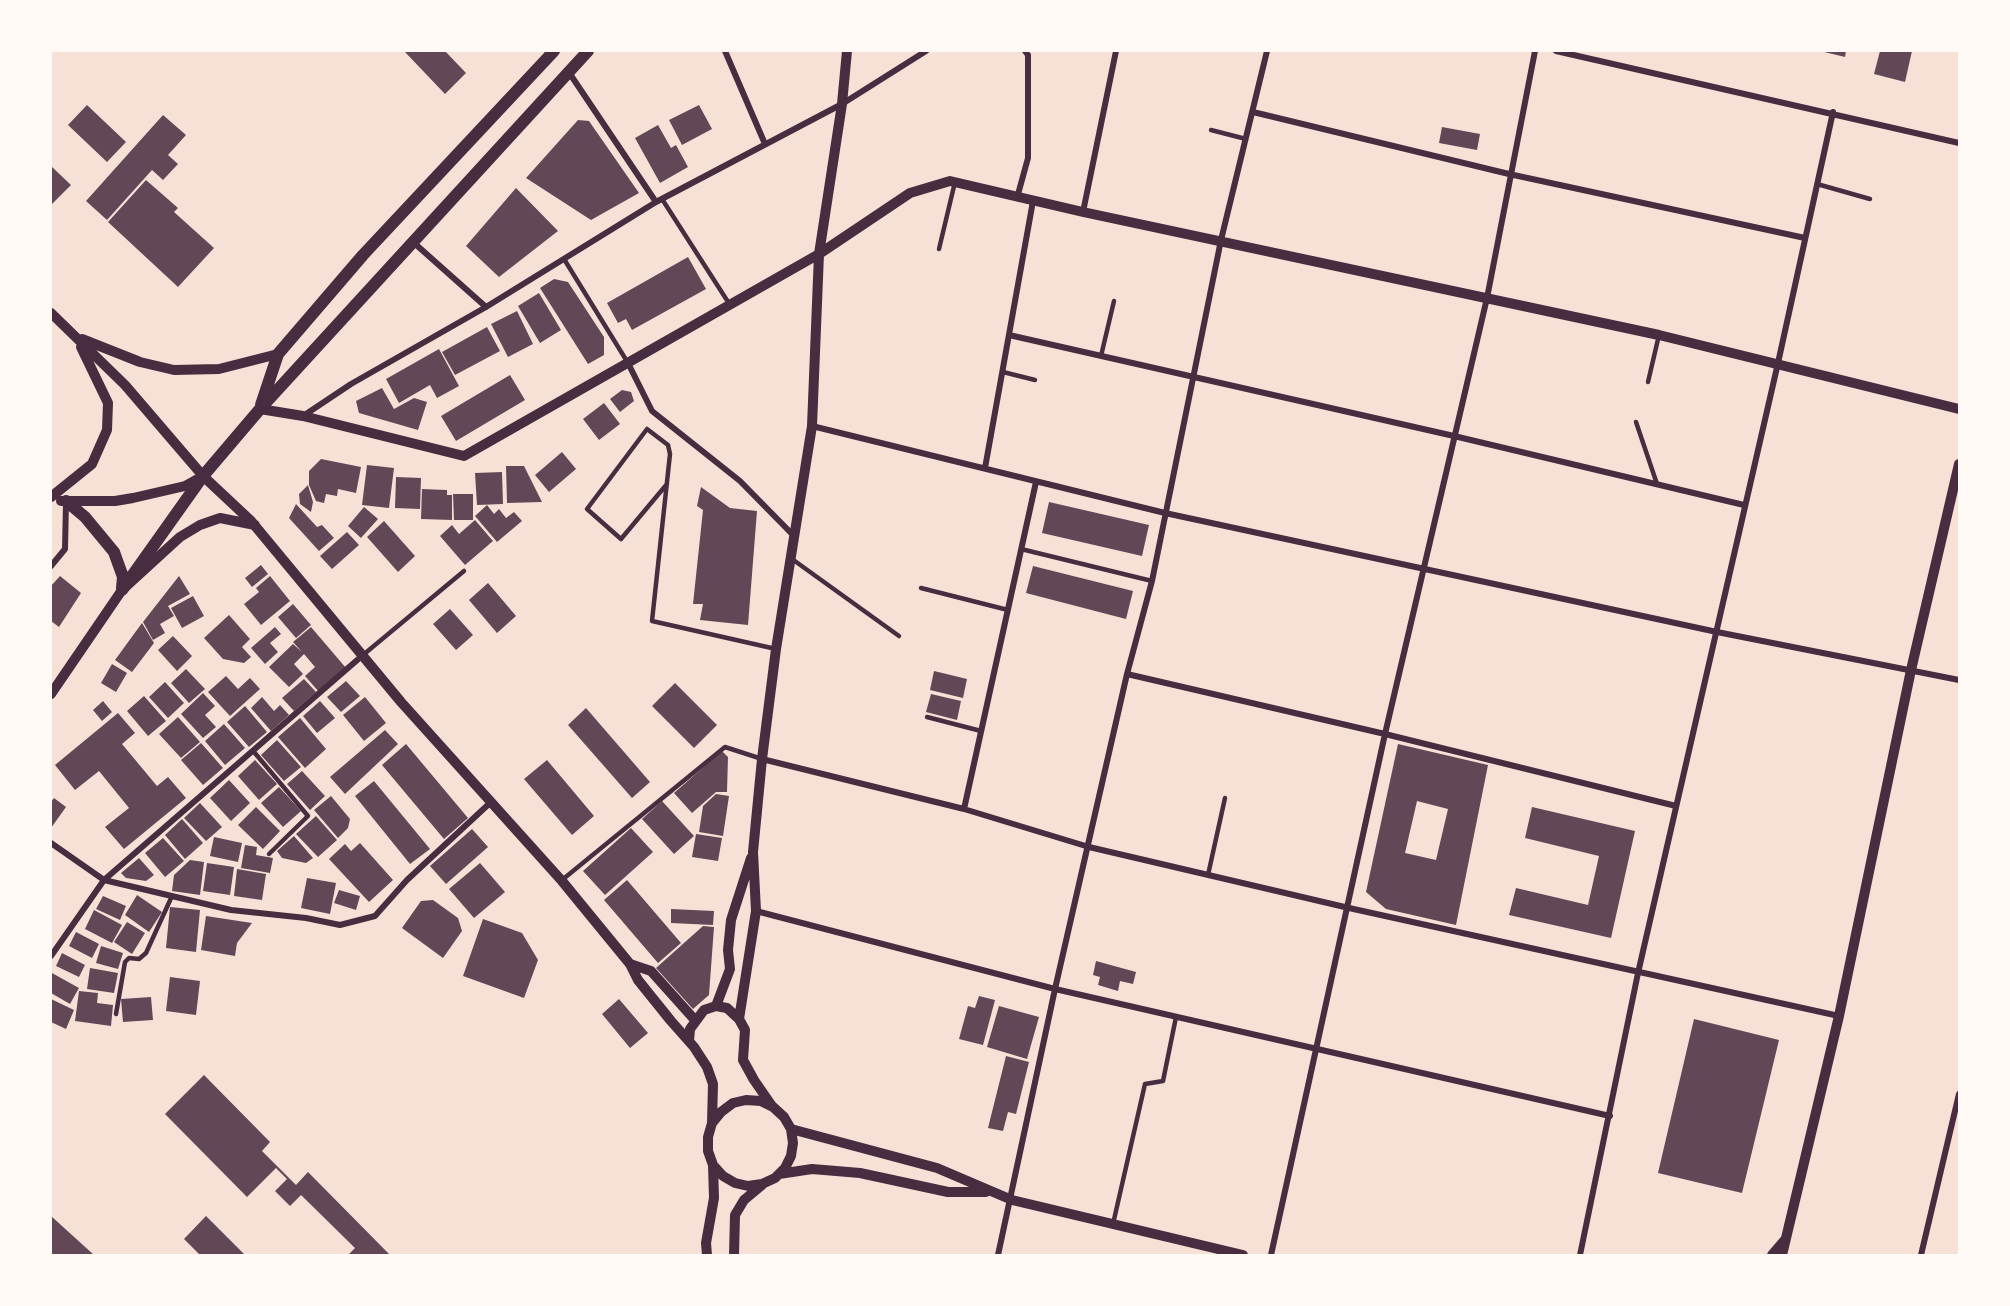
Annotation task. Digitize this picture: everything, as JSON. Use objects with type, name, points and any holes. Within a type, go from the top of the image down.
[{"type":"main road","points":[[260,409],[278,354],[363,255],[554,51]]},
{"type":"main road","points":[[122,590],[203,476],[260,409],[588,51]]},
{"type":"main road","points":[[66,501],[85,517],[114,552],[123,577],[122,590]]},
{"type":"street","points":[[725,51],[765,144]]},
{"type":"street","points":[[739,1019],[756,911],[753,852],[762,759],[776,649],[796,537],[812,426],[819,254],[842,104],[847,51]]},
{"type":"street","points":[[303,416],[351,384],[486,307],[659,200],[842,104],[926,51]]},
{"type":"street","points":[[1017,198],[1028,158],[1028,55],[1025,51]]},
{"type":"street","points":[[1083,212],[1116,51]]},
{"type":"street","points":[[998,1255],[1012,1200],[1055,989],[1127,674],[1152,580],[1221,240],[1267,51]]},
{"type":"street","points":[[1271,1255],[1385,734],[1486,298],[1535,51]]},
{"type":"street","points":[[1556,51],[1833,112],[1959,143]]},
{"type":"street","points":[[568,71],[659,200]]},
{"type":"street","points":[[1253,112],[1509,174],[1805,238]]},
{"type":"street","points":[[1580,1255],[1638,973],[1778,363],[1833,112]]},
{"type":"street","points":[[260,409],[303,416],[464,456],[819,254],[910,193],[950,181],[1017,198],[1659,335],[1959,409]]},
{"type":"street","points":[[985,468],[1033,201]]},
{"type":"street","points":[[413,241],[486,307]]},
{"type":"street","points":[[51,313],[125,385],[203,476],[255,526],[401,702],[562,881],[630,964],[638,980],[689,1041],[707,1067],[713,1084],[712,1123],[708,1144],[713,1165],[714,1198],[706,1244],[707,1255]]},
{"type":"street","points":[[1009,335],[1571,463],[1744,505]]},
{"type":"street","points":[[75,336],[141,362],[174,370],[219,369],[278,354]]},
{"type":"street","points":[[51,498],[92,464],[107,430],[108,403],[75,336]]},
{"type":"street","points":[[628,363],[652,411],[740,481],[796,537]]},
{"type":"street","points":[[812,426],[1166,513],[1717,632],[1959,680]]},
{"type":"street","points":[[1782,1255],[1839,1016],[1911,669],[1959,464]]},
{"type":"street","points":[[51,498],[66,501],[115,501],[185,486],[203,476]]},
{"type":"street","points":[[964,809],[1036,482]]},
{"type":"street","points":[[51,566],[65,549],[66,501]]},
{"type":"street","points":[[51,694],[122,590],[180,537],[200,525],[220,518],[255,526]]},
{"type":"street","points":[[51,956],[104,880],[363,656]]},
{"type":"street","points":[[1127,674],[1385,734],[1676,806]]},
{"type":"street","points":[[762,759],[964,809],[1089,847],[1348,908],[1839,1016]]},
{"type":"street","points":[[51,843],[104,880],[231,910],[306,918],[340,925],[375,916],[407,880],[491,802]]},
{"type":"street","points":[[716,1006],[730,969],[728,950],[731,920],[753,852]]},
{"type":"street","points":[[756,911],[1055,989],[1610,1116]]},
{"type":"street","points":[[630,964],[651,971],[694,1019]]},
{"type":"street","points":[[689,1041],[694,1019],[704,1010],[716,1006],[727,1008],[739,1019],[745,1030],[743,1060],[772,1106],[784,1117],[791,1129],[793,1143],[791,1156],[779,1174]]},
{"type":"street","points":[[1921,1255],[1959,1094]]},
{"type":"street","points":[[712,1123],[732,1103],[746,1100],[761,1101],[772,1106]]},
{"type":"street","points":[[791,1129],[937,1168],[1012,1200],[1243,1255]]},
{"type":"street","points":[[713,1165],[723,1176],[735,1183],[748,1186],[762,1184]]},
{"type":"street","points":[[734,1255],[735,1215],[744,1200],[762,1184],[779,1174],[812,1169],[860,1173],[948,1191],[989,1192]]},
{"type":"street","points":[[1772,1255],[1785,1241]]},
{"type":"lane","points":[[1211,130],[1246,140]]},
{"type":"lane","points":[[939,249],[955,182]]},
{"type":"lane","points":[[1817,184],[1870,199]]},
{"type":"lane","points":[[659,200],[730,305]]},
{"type":"lane","points":[[564,259],[628,363]]},
{"type":"lane","points":[[1101,356],[1114,301]]},
{"type":"lane","points":[[1648,382],[1659,335]]},
{"type":"lane","points":[[1003,372],[1035,380]]},
{"type":"lane","points":[[1636,422],[1657,484]]},
{"type":"lane","points":[[667,484],[621,539],[587,509],[647,429],[668,445],[670,454],[667,484],[652,621],[776,649]]},
{"type":"lane","points":[[1021,549],[1152,580]]},
{"type":"lane","points":[[792,560],[899,636]]},
{"type":"lane","points":[[363,656],[464,571]]},
{"type":"lane","points":[[921,588],[1008,610]]},
{"type":"lane","points":[[927,717],[981,731]]},
{"type":"lane","points":[[562,881],[725,747],[762,759]]},
{"type":"lane","points":[[254,752],[308,816],[269,854]]},
{"type":"lane","points":[[1208,875],[1225,798]]},
{"type":"lane","points":[[116,1014],[125,962],[129,958],[139,959],[146,953],[172,896]]},
{"type":"lane","points":[[1113,1224],[1144,1084],[1163,1081],[1176,1017]]},
{"type":"building","points":[[404,51],[445,51],[466,73],[445,94]]},
{"type":"building","points":[[1820,51],[1846,51],[1845,57]]},
{"type":"building","points":[[1880,51],[1912,51],[1905,82],[1874,74]]},
{"type":"building","points":[[87,105],[126,142],[107,162],[68,125]]},
{"type":"building","points":[[699,105],[712,129],[682,145],[669,120]]},
{"type":"building","points":[[163,115],[186,135],[168,155],[178,164],[163,180],[152,170],[107,220],[86,201]]},
{"type":"building","points":[[578,120],[589,121],[639,193],[591,220],[526,178]]},
{"type":"building","points":[[658,125],[671,148],[676,145],[688,167],[660,183],[635,138]]},
{"type":"building","points":[[1442,127],[1480,134],[1477,150],[1439,143]]},
{"type":"building","points":[[51,166],[71,185],[51,205]]},
{"type":"building","points":[[146,180],[178,208],[174,212],[214,248],[178,287],[108,222]]},
{"type":"building","points":[[516,188],[558,231],[499,277],[466,246]]},
{"type":"building","points":[[688,257],[706,289],[632,330],[626,319],[618,323],[607,303]]},
{"type":"building","points":[[554,279],[568,282],[604,337],[604,355],[588,364],[540,288]]},
{"type":"building","points":[[539,293],[561,330],[540,343],[518,306]]},
{"type":"building","points":[[517,311],[533,344],[508,357],[491,324]]},
{"type":"building","points":[[487,327],[500,351],[455,375],[442,352]]},
{"type":"building","points":[[439,349],[459,386],[437,398],[430,385],[399,403],[386,379]]},
{"type":"building","points":[[510,375],[525,400],[456,441],[441,416]]},
{"type":"building","points":[[382,388],[394,409],[414,398],[427,402],[418,430],[359,413],[356,401]]},
{"type":"building","points":[[622,390],[631,392],[634,401],[620,412],[610,399]]},
{"type":"building","points":[[604,403],[620,424],[599,440],[583,419]]},
{"type":"building","points":[[562,452],[576,469],[549,492],[535,475]]},
{"type":"building","points":[[321,459],[361,467],[356,493],[338,489],[337,496],[326,494],[324,503],[316,501],[309,485],[309,471]]},
{"type":"building","points":[[367,465],[394,468],[389,508],[362,505]]},
{"type":"building","points":[[506,466],[524,466],[542,502],[507,503]]},
{"type":"building","points":[[502,472],[503,504],[477,505],[475,473]]},
{"type":"building","points":[[396,477],[421,478],[420,509],[395,508]]},
{"type":"building","points":[[308,485],[313,502],[311,512],[300,504],[299,494]]},
{"type":"building","points":[[701,487],[730,508],[757,511],[748,625],[700,620],[703,604],[693,604],[703,510],[697,506]]},
{"type":"building","points":[[422,489],[447,490],[447,495],[452,495],[452,520],[421,519]]},
{"type":"building","points":[[453,494],[473,494],[473,520],[454,520]]},
{"type":"building","points":[[1049,502],[1149,525],[1142,556],[1042,533]]},
{"type":"building","points":[[296,504],[317,527],[322,525],[334,538],[319,551],[289,518]]},
{"type":"building","points":[[487,505],[494,514],[499,509],[506,518],[514,512],[522,521],[497,542],[475,516]]},
{"type":"building","points":[[364,507],[378,519],[361,538],[348,526]]},
{"type":"building","points":[[475,520],[493,541],[465,565],[440,536],[452,525],[459,534]]},
{"type":"building","points":[[384,521],[415,556],[398,572],[367,537]]},
{"type":"building","points":[[347,532],[359,545],[332,569],[320,556]]},
{"type":"building","points":[[261,565],[268,574],[252,587],[245,578]]},
{"type":"building","points":[[1033,566],[1133,591],[1126,619],[1026,593]]},
{"type":"building","points":[[60,576],[81,593],[59,627],[51,621],[51,586]]},
{"type":"building","points":[[179,576],[190,594],[168,606],[174,616],[160,624],[165,633],[153,640],[143,622]]},
{"type":"building","points":[[270,576],[290,601],[261,625],[244,604],[259,592],[256,588]]},
{"type":"building","points":[[488,583],[516,616],[497,633],[469,600]]},
{"type":"building","points":[[193,596],[204,616],[182,628],[171,608]]},
{"type":"building","points":[[293,604],[311,625],[296,638],[278,617]]},
{"type":"building","points":[[450,609],[473,635],[456,650],[433,624]]},
{"type":"building","points":[[229,615],[250,639],[242,647],[251,657],[244,663],[223,659],[204,638]]},
{"type":"building","points":[[142,623],[154,643],[132,672],[115,660]]},
{"type":"building","points":[[275,627],[281,634],[270,643],[278,652],[265,664],[251,648]]},
{"type":"building","points":[[311,627],[346,668],[319,692],[305,676],[315,667],[304,654],[294,664],[303,674],[289,687],[269,667],[293,644],[302,652],[293,642]]},
{"type":"building","points":[[173,636],[192,656],[177,671],[158,650]]},
{"type":"building","points":[[112,664],[127,673],[116,692],[101,683]]},
{"type":"building","points":[[186,669],[205,689],[189,703],[171,683]]},
{"type":"building","points":[[934,671],[967,679],[963,698],[930,690]]},
{"type":"building","points":[[226,676],[238,689],[250,678],[260,689],[230,716],[208,692]]},
{"type":"building","points":[[304,679],[316,692],[294,711],[282,698]]},
{"type":"building","points":[[346,681],[360,696],[341,712],[327,697]]},
{"type":"building","points":[[165,682],[184,703],[168,718],[149,697]]},
{"type":"building","points":[[675,683],[717,725],[694,748],[652,706]]},
{"type":"building","points":[[203,693],[215,706],[205,715],[216,727],[203,738],[181,714]]},
{"type":"building","points":[[931,694],[961,701],[957,720],[926,712]]},
{"type":"building","points":[[144,696],[166,721],[148,736],[127,711]]},
{"type":"building","points":[[262,697],[274,711],[280,705],[289,715],[271,731],[251,708]]},
{"type":"building","points":[[365,697],[386,723],[364,741],[343,715]]},
{"type":"building","points":[[103,701],[112,712],[102,721],[93,710]]},
{"type":"building","points":[[320,701],[335,718],[317,733],[303,716]]},
{"type":"building","points":[[245,706],[267,732],[249,747],[227,722]]},
{"type":"building","points":[[586,708],[650,782],[632,798],[568,725]]},
{"type":"building","points":[[118,713],[135,733],[122,744],[157,786],[168,777],[186,798],[124,849],[105,827],[129,808],[99,771],[75,790],[55,765]]},
{"type":"building","points":[[178,717],[200,742],[181,758],[159,734]]},
{"type":"building","points":[[300,718],[326,749],[305,768],[278,737]]},
{"type":"building","points":[[224,724],[245,748],[225,765],[205,741]]},
{"type":"building","points":[[385,730],[398,744],[345,794],[330,777]]},
{"type":"building","points":[[277,740],[301,767],[284,781],[261,755]]},
{"type":"building","points":[[201,743],[223,768],[203,785],[181,760]]},
{"type":"building","points":[[406,744],[468,818],[444,839],[382,765]]},
{"type":"building","points":[[1398,744],[1488,765],[1456,925],[1386,909],[1366,892]],"holes":[[[1417,801],[1448,809],[1436,860],[1405,853]]]},
{"type":"building","points":[[722,751],[728,757],[727,792],[716,792],[692,813],[674,793]]},
{"type":"building","points":[[255,760],[277,784],[259,800],[238,776]]},
{"type":"building","points":[[547,760],[594,816],[572,835],[524,779]]},
{"type":"building","points":[[302,771],[325,796],[310,810],[287,784]]},
{"type":"building","points":[[229,780],[250,803],[231,821],[210,798]]},
{"type":"building","points":[[374,781],[430,849],[410,864],[355,796]]},
{"type":"building","points":[[279,787],[301,811],[283,827],[261,803]]},
{"type":"building","points":[[716,794],[729,796],[723,836],[699,832],[703,806]]},
{"type":"building","points":[[331,796],[350,819],[348,828],[338,838],[314,810]]},
{"type":"building","points":[[54,798],[66,807],[51,828],[51,802]]},
{"type":"building","points":[[662,801],[694,836],[674,854],[642,819]]},
{"type":"building","points":[[200,803],[222,827],[206,841],[184,818]]},
{"type":"building","points":[[256,807],[280,831],[263,849],[238,825]]},
{"type":"building","points":[[1532,807],[1635,831],[1611,938],[1509,915],[1516,888],[1588,905],[1599,856],[1525,838]]},
{"type":"building","points":[[316,816],[337,840],[318,857],[296,834]]},
{"type":"building","points":[[182,819],[203,843],[185,859],[165,835]]},
{"type":"building","points":[[631,828],[653,852],[605,895],[583,871]]},
{"type":"building","points":[[472,829],[488,847],[446,884],[430,866]]},
{"type":"building","points":[[696,834],[722,838],[718,861],[692,857]]},
{"type":"building","points":[[294,836],[313,858],[306,863],[282,858],[277,851]]},
{"type":"building","points":[[214,837],[242,843],[238,862],[210,856]]},
{"type":"building","points":[[163,838],[184,861],[165,877],[145,853]]},
{"type":"building","points":[[360,843],[393,880],[369,902],[329,859],[345,844],[351,851]]},
{"type":"building","points":[[245,845],[257,847],[256,855],[273,858],[270,873],[241,868]]},
{"type":"building","points":[[139,858],[154,875],[146,881],[126,878],[121,873]]},
{"type":"building","points":[[190,860],[204,862],[200,895],[172,891],[174,875]]},
{"type":"building","points":[[207,863],[234,867],[230,895],[203,891]]},
{"type":"building","points":[[480,863],[505,892],[474,918],[449,889]]},
{"type":"building","points":[[237,869],[266,874],[262,900],[234,896]]},
{"type":"building","points":[[307,878],[336,883],[330,914],[301,908]]},
{"type":"building","points":[[627,880],[681,943],[658,963],[604,900]]},
{"type":"building","points":[[339,890],[360,896],[356,910],[334,903]]},
{"type":"building","points":[[137,895],[162,912],[149,932],[125,915]]},
{"type":"building","points":[[103,896],[126,906],[120,920],[96,909]]},
{"type":"building","points":[[433,900],[458,918],[462,931],[443,958],[402,928],[421,901]]},
{"type":"building","points":[[170,907],[200,910],[196,952],[166,948]]},
{"type":"building","points":[[671,909],[714,911],[713,925],[671,923]]},
{"type":"building","points":[[94,910],[122,925],[112,943],[85,929]]},
{"type":"building","points":[[206,916],[252,923],[237,943],[235,956],[201,950]]},
{"type":"building","points":[[483,919],[522,933],[538,960],[524,998],[463,976]]},
{"type":"building","points":[[127,922],[145,933],[132,954],[114,942]]},
{"type":"building","points":[[703,926],[714,927],[709,995],[693,1009],[656,968]]},
{"type":"building","points":[[76,932],[99,944],[92,958],[69,946]]},
{"type":"building","points":[[101,946],[123,953],[118,969],[96,963]]},
{"type":"building","points":[[62,953],[85,965],[79,977],[56,966]]},
{"type":"building","points":[[1096,961],[1136,972],[1133,984],[1120,981],[1118,991],[1098,985],[1100,977],[1093,975]]},
{"type":"building","points":[[90,968],[118,973],[114,993],[87,989]]},
{"type":"building","points":[[52,973],[79,988],[70,1004],[51,993]]},
{"type":"building","points":[[170,977],[200,981],[196,1015],[166,1011]]},
{"type":"building","points":[[79,991],[98,993],[97,1003],[113,1005],[111,1026],[75,1021]]},
{"type":"building","points":[[979,996],[995,1000],[983,1045],[959,1039],[968,1006],[975,1008]]},
{"type":"building","points":[[151,997],[153,1020],[123,1022],[121,999]]},
{"type":"building","points":[[51,999],[74,1010],[66,1029],[51,1022]]},
{"type":"building","points":[[619,999],[648,1033],[630,1048],[602,1014]]},
{"type":"building","points":[[999,1006],[1039,1017],[1027,1059],[987,1047]]},
{"type":"building","points":[[1694,1019],[1779,1040],[1742,1193],[1658,1173]]},
{"type":"building","points":[[1006,1056],[1029,1062],[1016,1114],[1008,1112],[1003,1131],[988,1128]]},
{"type":"building","points":[[204,1075],[270,1142],[262,1151],[296,1185],[308,1172],[390,1255],[348,1255],[355,1248],[301,1195],[290,1206],[275,1191],[287,1179],[276,1168],[247,1197],[165,1114]]},
{"type":"building","points":[[51,1216],[94,1255],[51,1255]]},
{"type":"building","points":[[206,1216],[245,1255],[200,1255],[184,1239]]}]
